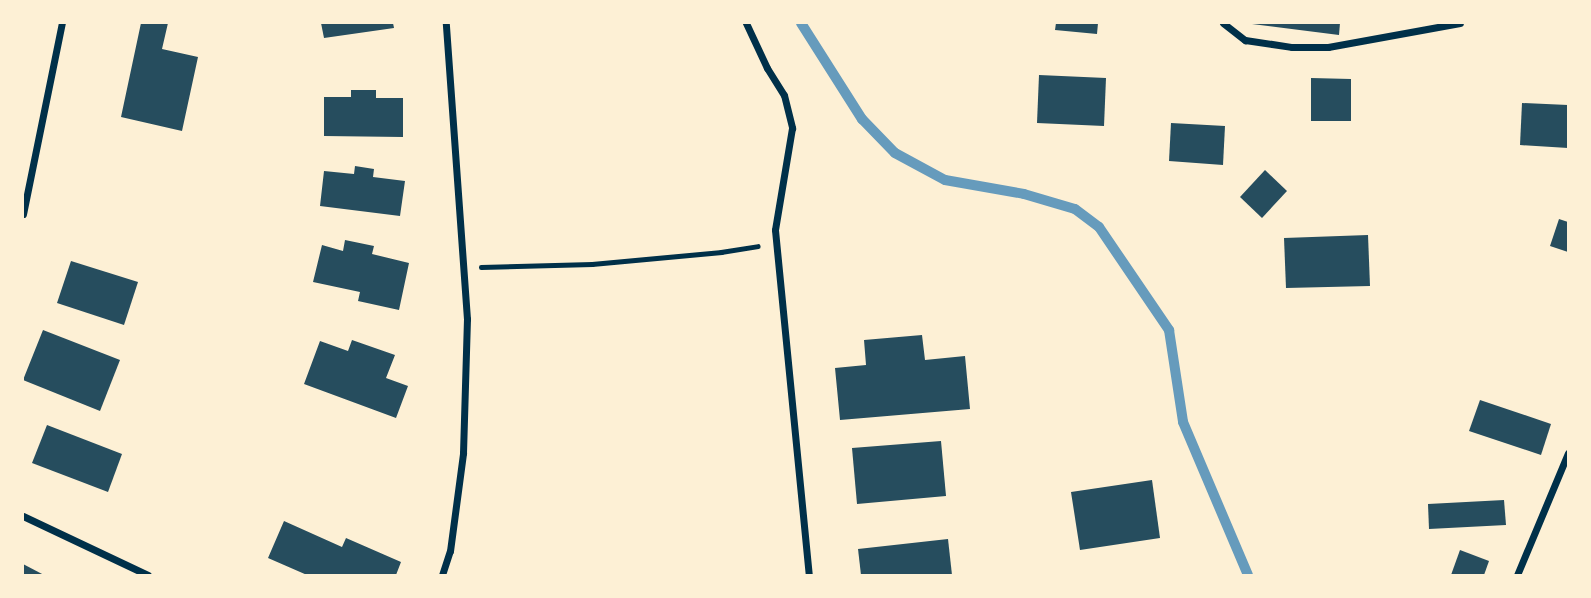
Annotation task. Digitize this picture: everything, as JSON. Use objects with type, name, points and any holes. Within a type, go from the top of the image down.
[{"type":"street","points":[[23,214],[62,23]]},
{"type":"street","points":[[442,575],[450,551],[463,453],[467,319],[446,23]]},
{"type":"street","points":[[746,23],[790,111],[792,128],[775,230],[809,575]]},
{"type":"street","points":[[1223,23],[1245,40],[1292,47],[1328,47],[1460,23]]},
{"type":"street","points":[[1517,575],[1568,453]]},
{"type":"street","points":[[23,516],[148,575]]},
{"type":"path","points":[[463,267],[592,264],[721,252],[776,242]]},
{"type":"building","points":[[141,23],[168,23],[162,49],[198,57],[182,131],[121,117]]},
{"type":"building","points":[[321,23],[393,23],[394,28],[324,38]]},
{"type":"building","points":[[1056,23],[1098,23],[1097,34],[1055,30]]},
{"type":"building","points":[[1244,23],[1340,23],[1339,35]]},
{"type":"building","points":[[1039,75],[1106,78],[1104,126],[1037,123]]},
{"type":"building","points":[[1311,78],[1351,79],[1351,121],[1311,121]]},
{"type":"building","points":[[351,90],[376,90],[376,98],[403,98],[403,137],[324,136],[324,97],[351,97]]},
{"type":"building","points":[[1522,103],[1568,105],[1568,148],[1520,145]]},
{"type":"building","points":[[1171,123],[1225,126],[1223,165],[1169,161]]},
{"type":"building","points":[[355,166],[374,169],[373,177],[405,181],[400,216],[320,206],[324,171],[354,174]]},
{"type":"building","points":[[1265,170],[1287,191],[1262,218],[1240,197]]},
{"type":"building","points":[[1559,219],[1568,222],[1568,252],[1550,246]]},
{"type":"building","points":[[1368,235],[1370,286],[1286,288],[1284,238]]},
{"type":"building","points":[[345,240],[374,246],[372,254],[409,263],[399,310],[358,301],[360,292],[313,282],[322,245],[343,251]]},
{"type":"building","points":[[71,261],[138,282],[124,325],[57,303]]},
{"type":"building","points":[[43,330],[120,360],[100,411],[23,380]]},
{"type":"building","points":[[922,335],[925,360],[965,356],[970,409],[840,420],[835,368],[866,365],[864,340]]},
{"type":"building","points":[[352,340],[395,355],[386,378],[408,386],[396,418],[304,384],[320,341],[348,351]]},
{"type":"building","points":[[1480,400],[1551,424],[1541,455],[1469,431]]},
{"type":"building","points":[[47,425],[122,454],[108,492],[32,463]]},
{"type":"building","points":[[941,441],[946,496],[857,504],[852,448]]},
{"type":"building","points":[[1152,480],[1160,538],[1080,550],[1071,492]]},
{"type":"building","points":[[1504,500],[1506,525],[1429,529],[1428,504]]},
{"type":"building","points":[[284,521],[342,547],[346,538],[401,562],[396,575],[307,575],[268,558]]},
{"type":"building","points":[[948,539],[952,575],[861,575],[858,549]]},
{"type":"building","points":[[1460,550],[1489,561],[1484,575],[1451,575]]},
{"type":"building","points":[[23,564],[44,575],[23,575]]},
{"type":"waterway","points":[[801,23],[862,119],[895,153],[945,180],[1024,194],[1075,209],[1099,227],[1169,330],[1183,422],[1248,575]]}]
